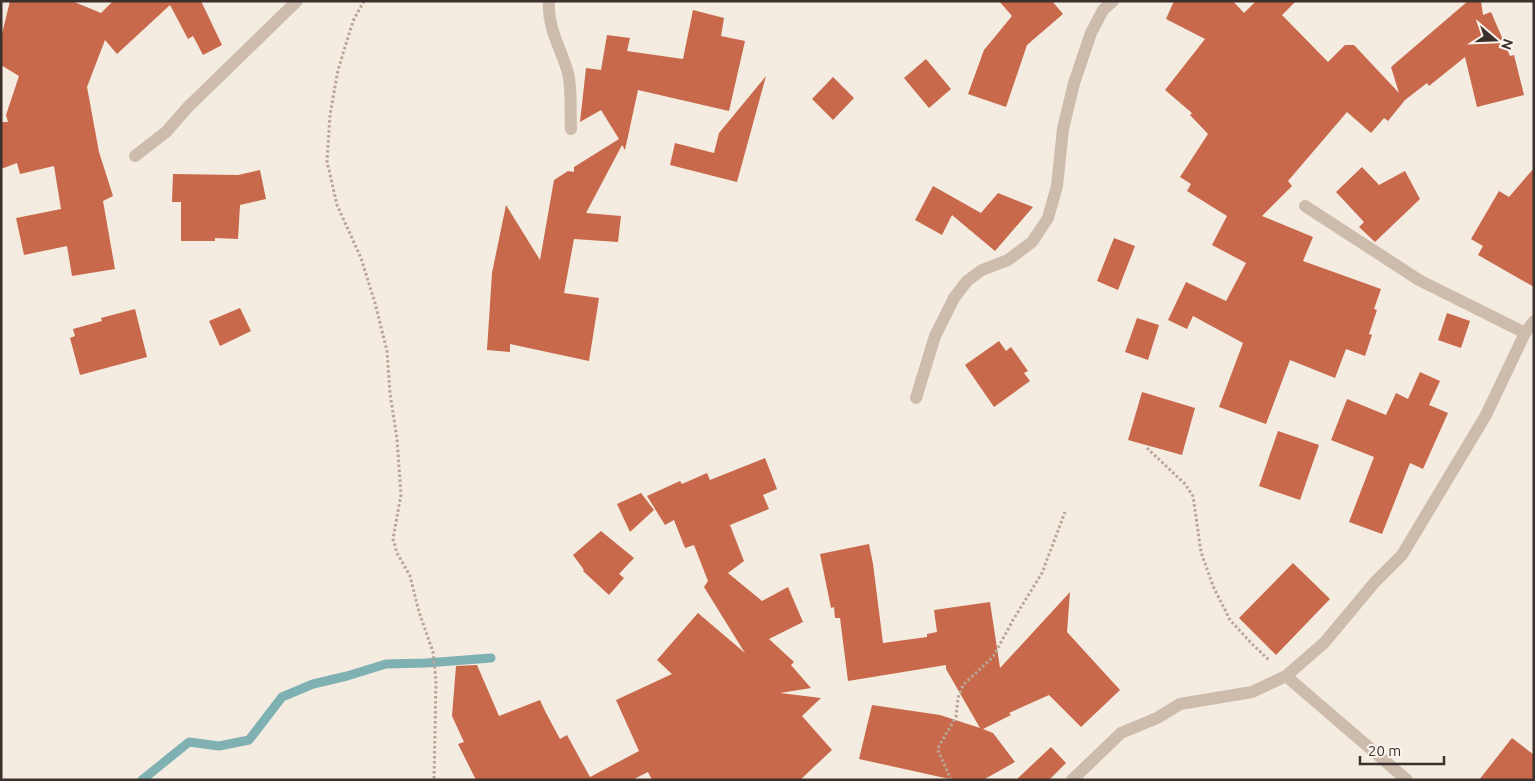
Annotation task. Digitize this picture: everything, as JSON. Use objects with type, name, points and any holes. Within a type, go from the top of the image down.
[{"type":"street","points":[[135,156],[166,132],[188,107],[297,1]]},
{"type":"street","points":[[549,1],[548,15],[568,76],[571,129]]},
{"type":"street","points":[[916,398],[935,336],[954,298],[967,281],[982,270],[1008,260],[1032,242],[1048,218],[1057,186],[1063,130],[1074,83],[1091,33],[1103,10],[1113,1]]},
{"type":"street","points":[[1305,206],[1419,280],[1525,333]]},
{"type":"street","points":[[1072,780],[1121,733],[1157,718],[1180,704],[1252,692],[1286,676],[1324,642],[1375,582],[1402,554],[1486,415],[1525,333],[1534,321]]},
{"type":"street","points":[[1286,676],[1407,780]]},
{"type":"path","points":[[364,1],[354,21],[338,70],[330,115],[328,161],[337,205],[361,258],[387,351],[390,393],[398,439],[401,496],[393,540],[397,553],[410,576],[419,612],[433,652],[436,681],[434,780]]},
{"type":"path","points":[[1147,448],[1185,484],[1193,496],[1201,552],[1213,586],[1230,620],[1286,676]]},
{"type":"path","points":[[951,780],[938,750],[956,717],[958,698],[963,685],[993,657],[1013,620],[1030,595],[1042,573],[1065,512]]},
{"type":"building","points":[[10,1],[72,1],[101,13],[113,1],[201,1],[222,45],[203,55],[193,36],[188,39],[170,5],[117,54],[105,40],[87,87],[99,152],[113,196],[103,201],[115,269],[72,276],[67,246],[24,255],[16,218],[61,209],[54,166],[20,174],[17,163],[1,169],[1,122],[8,122],[6,115],[19,76],[1,65],[1,38]]},
{"type":"building","points":[[999,1],[1052,1],[1063,14],[1027,45],[1006,107],[968,94],[984,50],[1012,16]]},
{"type":"building","points":[[1174,1],[1233,1],[1244,13],[1256,1],[1296,1],[1282,15],[1328,62],[1345,45],[1354,45],[1399,93],[1391,67],[1468,1],[1481,1],[1483,15],[1491,12],[1510,56],[1514,55],[1524,95],[1477,107],[1465,57],[1429,86],[1427,83],[1405,100],[1388,121],[1384,118],[1371,133],[1347,112],[1288,181],[1292,186],[1262,216],[1313,237],[1303,261],[1381,289],[1374,309],[1377,310],[1369,334],[1372,335],[1365,356],[1346,349],[1335,378],[1290,360],[1266,424],[1219,407],[1243,343],[1193,316],[1187,329],[1168,320],[1186,282],[1226,301],[1246,263],[1212,245],[1227,216],[1187,191],[1191,184],[1180,177],[1208,134],[1190,115],[1192,113],[1165,90],[1205,39],[1166,19]]},
{"type":"building","points":[[693,10],[724,18],[721,36],[745,41],[729,111],[638,90],[625,150],[622,145],[586,213],[621,216],[618,242],[574,239],[564,293],[599,298],[589,361],[510,344],[510,352],[487,350],[492,273],[506,205],[540,260],[554,180],[568,171],[574,172],[574,167],[619,139],[601,110],[580,122],[586,68],[601,70],[607,35],[630,38],[627,51],[683,59]]},
{"type":"building","points":[[926,59],[951,89],[929,108],[904,78]]},
{"type":"building","points":[[766,76],[737,182],[670,165],[675,143],[714,153],[719,133]]},
{"type":"building","points":[[833,77],[854,98],[833,120],[812,99]]},
{"type":"building","points":[[1362,167],[1379,185],[1405,171],[1420,199],[1375,242],[1359,227],[1364,222],[1336,192]]},
{"type":"building","points":[[1534,168],[1534,287],[1478,255],[1483,246],[1471,239],[1499,191],[1509,197]]},
{"type":"building","points":[[260,170],[266,199],[240,205],[238,239],[215,238],[215,241],[181,241],[181,202],[172,202],[173,174],[238,175]]},
{"type":"building","points":[[933,186],[981,213],[998,193],[1033,207],[995,251],[952,215],[942,235],[915,220]]},
{"type":"building","points":[[1114,238],[1135,246],[1118,290],[1097,281]]},
{"type":"building","points":[[240,308],[251,331],[220,346],[209,321]]},
{"type":"building","points":[[135,309],[147,357],[80,375],[70,338],[75,336],[73,329],[102,321],[101,318]]},
{"type":"building","points":[[1447,313],[1470,321],[1461,348],[1438,340]]},
{"type":"building","points":[[1137,318],[1159,325],[1148,360],[1125,352]]},
{"type":"building","points":[[999,341],[1006,351],[1011,347],[1028,371],[1024,373],[1030,381],[994,407],[965,365]]},
{"type":"building","points":[[1420,372],[1440,381],[1429,405],[1448,413],[1423,469],[1410,463],[1382,534],[1349,522],[1374,457],[1331,440],[1347,399],[1386,415],[1396,393],[1408,399]]},
{"type":"building","points":[[1142,392],[1195,408],[1182,455],[1128,440]]},
{"type":"building","points":[[1278,431],[1319,445],[1300,500],[1259,486]]},
{"type":"building","points":[[765,458],[777,489],[763,495],[769,509],[730,525],[744,561],[728,573],[762,601],[788,587],[803,622],[769,639],[794,662],[791,665],[811,688],[780,693],[821,698],[802,716],[832,750],[800,780],[652,780],[648,772],[632,780],[476,780],[458,744],[464,742],[452,716],[456,666],[477,665],[499,716],[540,700],[560,739],[567,735],[590,777],[639,751],[616,700],[672,674],[657,660],[698,613],[745,653],[704,587],[708,581],[694,545],[685,548],[674,520],[665,525],[647,496],[680,481],[682,484],[707,473],[710,480]]},
{"type":"building","points":[[641,493],[654,510],[630,532],[617,504]]},
{"type":"building","points":[[601,531],[634,558],[619,574],[624,578],[609,595],[583,571],[573,555]]},
{"type":"building","points":[[869,544],[883,643],[927,637],[927,634],[937,632],[934,610],[990,602],[1000,668],[1070,592],[1067,632],[1120,690],[1081,727],[1049,695],[1009,713],[1011,715],[983,729],[993,733],[1015,762],[983,780],[954,780],[859,759],[872,705],[940,715],[980,728],[946,669],[946,665],[848,681],[840,618],[835,618],[834,607],[831,608],[820,554]]},
{"type":"building","points":[[1293,563],[1330,599],[1276,655],[1239,618]]},
{"type":"building","points":[[1512,738],[1534,755],[1534,780],[1479,780]]},
{"type":"building","points":[[1051,747],[1066,763],[1049,780],[1016,780]]},
{"type":"waterway","points":[[142,780],[189,742],[219,746],[249,740],[282,697],[313,684],[386,664],[491,658]]}]
